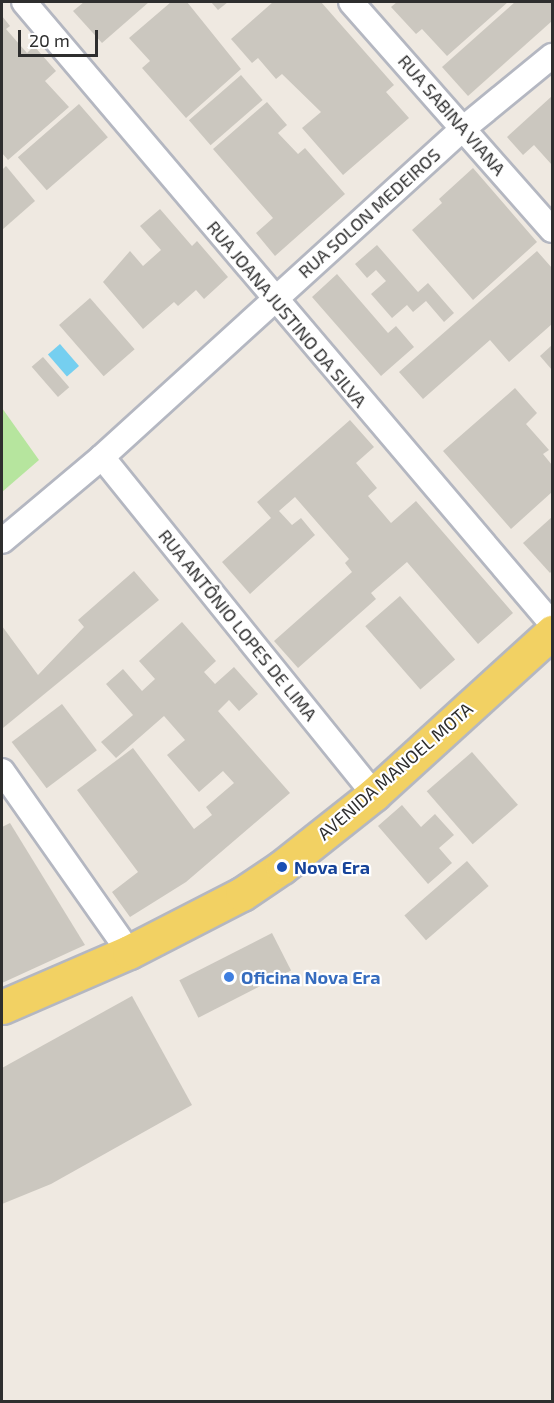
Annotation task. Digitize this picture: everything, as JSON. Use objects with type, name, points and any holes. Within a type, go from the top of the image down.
[{"type":"main road","name":"AVENIDA MANOEL MOTA","points":[[2,1007],[129,952],[242,894],[374,794],[552,632]]},
{"type":"street","name":"RUA JOANA JUSTINO DA SILVA","points":[[24,2],[273,299],[552,624]]},
{"type":"street","name":"RUA SABINA VIANA","points":[[351,2],[552,230]]},
{"type":"street","name":"RUA SOLON MEDEIROS","points":[[2,541],[102,457],[273,299],[464,128],[552,56]]},
{"type":"street","name":"RUA ANTÔNIO LOPES DE LIMA","points":[[102,457],[374,794]]},
{"type":"street","points":[[2,771],[129,952]]},
{"type":"green space","points":[[2,408],[39,460],[2,492]]},
{"type":"water","points":[[60,344],[79,366],[67,376],[48,354]]},
{"type":"building","points":[[84,2],[149,2],[102,43],[73,11]]},
{"type":"building","points":[[171,2],[187,2],[241,69],[186,118],[142,68],[150,61],[129,38]]},
{"type":"building","points":[[211,2],[228,2],[218,10]]},
{"type":"building","points":[[273,2],[321,2],[394,85],[386,92],[409,118],[343,175],[302,128],[321,112],[282,74],[276,79],[258,58],[252,63],[231,39]]},
{"type":"building","points":[[397,2],[508,2],[447,56],[422,29],[416,34],[391,7]]},
{"type":"building","points":[[515,2],[552,2],[552,21],[468,96],[442,67]]},
{"type":"building","points":[[2,16],[10,26],[6,29],[27,53],[34,46],[56,71],[45,81],[69,107],[8,160],[2,153]]},
{"type":"building","points":[[241,75],[263,100],[211,145],[189,120]]},
{"type":"building","points":[[552,96],[552,165],[534,145],[523,155],[507,137]]},
{"type":"building","points":[[267,102],[287,125],[278,133],[298,154],[305,148],[345,194],[275,256],[256,233],[273,218],[213,149]]},
{"type":"building","points":[[79,104],[108,137],[47,190],[18,157]]},
{"type":"building","points":[[6,166],[35,201],[2,230],[2,170]]},
{"type":"building","points":[[473,168],[537,242],[473,300],[412,230],[442,203],[439,199]]},
{"type":"building","points":[[160,209],[192,246],[197,241],[228,277],[204,299],[196,290],[178,306],[174,302],[143,329],[103,282],[130,251],[143,266],[161,250],[140,226]]},
{"type":"building","points":[[377,245],[418,292],[428,283],[454,313],[444,322],[426,301],[413,312],[407,305],[392,318],[371,294],[386,281],[376,270],[367,278],[355,264]]},
{"type":"building","points":[[537,251],[552,268],[552,324],[509,362],[490,340],[423,399],[399,372]]},
{"type":"building","points":[[337,274],[388,333],[396,326],[414,347],[381,376],[312,297]]},
{"type":"building","points":[[90,298],[135,349],[104,376],[59,325]]},
{"type":"building","points":[[552,345],[552,370],[540,356]]},
{"type":"building","points":[[43,357],[69,387],[58,397],[32,367]]},
{"type":"building","points":[[515,388],[537,413],[526,424],[549,450],[543,454],[552,465],[552,492],[511,529],[443,451]]},
{"type":"building","points":[[350,420],[374,447],[356,463],[377,488],[368,496],[391,523],[416,501],[513,613],[478,644],[407,562],[371,593],[376,599],[298,668],[274,641],[352,572],[345,563],[349,559],[295,497],[279,511],[292,525],[301,518],[315,535],[250,594],[222,562],[271,518],[257,502]]},
{"type":"building","points":[[552,517],[552,571],[550,573],[523,543]]},
{"type":"building","points":[[134,571],[159,600],[3,728],[2,626],[38,675],[84,627],[78,620]]},
{"type":"building","points":[[400,596],[455,659],[420,690],[365,626]]},
{"type":"building","points":[[182,622],[216,661],[204,672],[215,684],[234,667],[258,694],[239,711],[229,700],[218,711],[290,793],[186,882],[130,917],[112,892],[138,872],[77,790],[133,748],[194,829],[212,815],[206,807],[234,783],[223,771],[199,792],[167,755],[185,740],[164,716],[116,758],[101,742],[133,715],[106,684],[123,669],[142,691],[155,679],[139,661]]},
{"type":"building","points":[[62,704],[97,750],[47,788],[12,742]]},
{"type":"building","points":[[472,752],[518,805],[473,844],[427,791]]},
{"type":"building","points":[[402,805],[421,827],[435,814],[454,835],[439,848],[452,863],[428,884],[378,826]]},
{"type":"building","points":[[10,823],[85,945],[2,983],[2,827]]},
{"type":"building","points":[[467,861],[489,886],[426,940],[404,915]]},
{"type":"building","points":[[272,933],[291,970],[198,1018],[179,980]]},
{"type":"building","points":[[132,996],[192,1105],[51,1184],[2,1204],[2,1068]]},
{"type":"place","name":"Nova Era","points":[[282,867]]},
{"type":"place","name":"Oficina Nova Era","points":[[229,977]]}]
